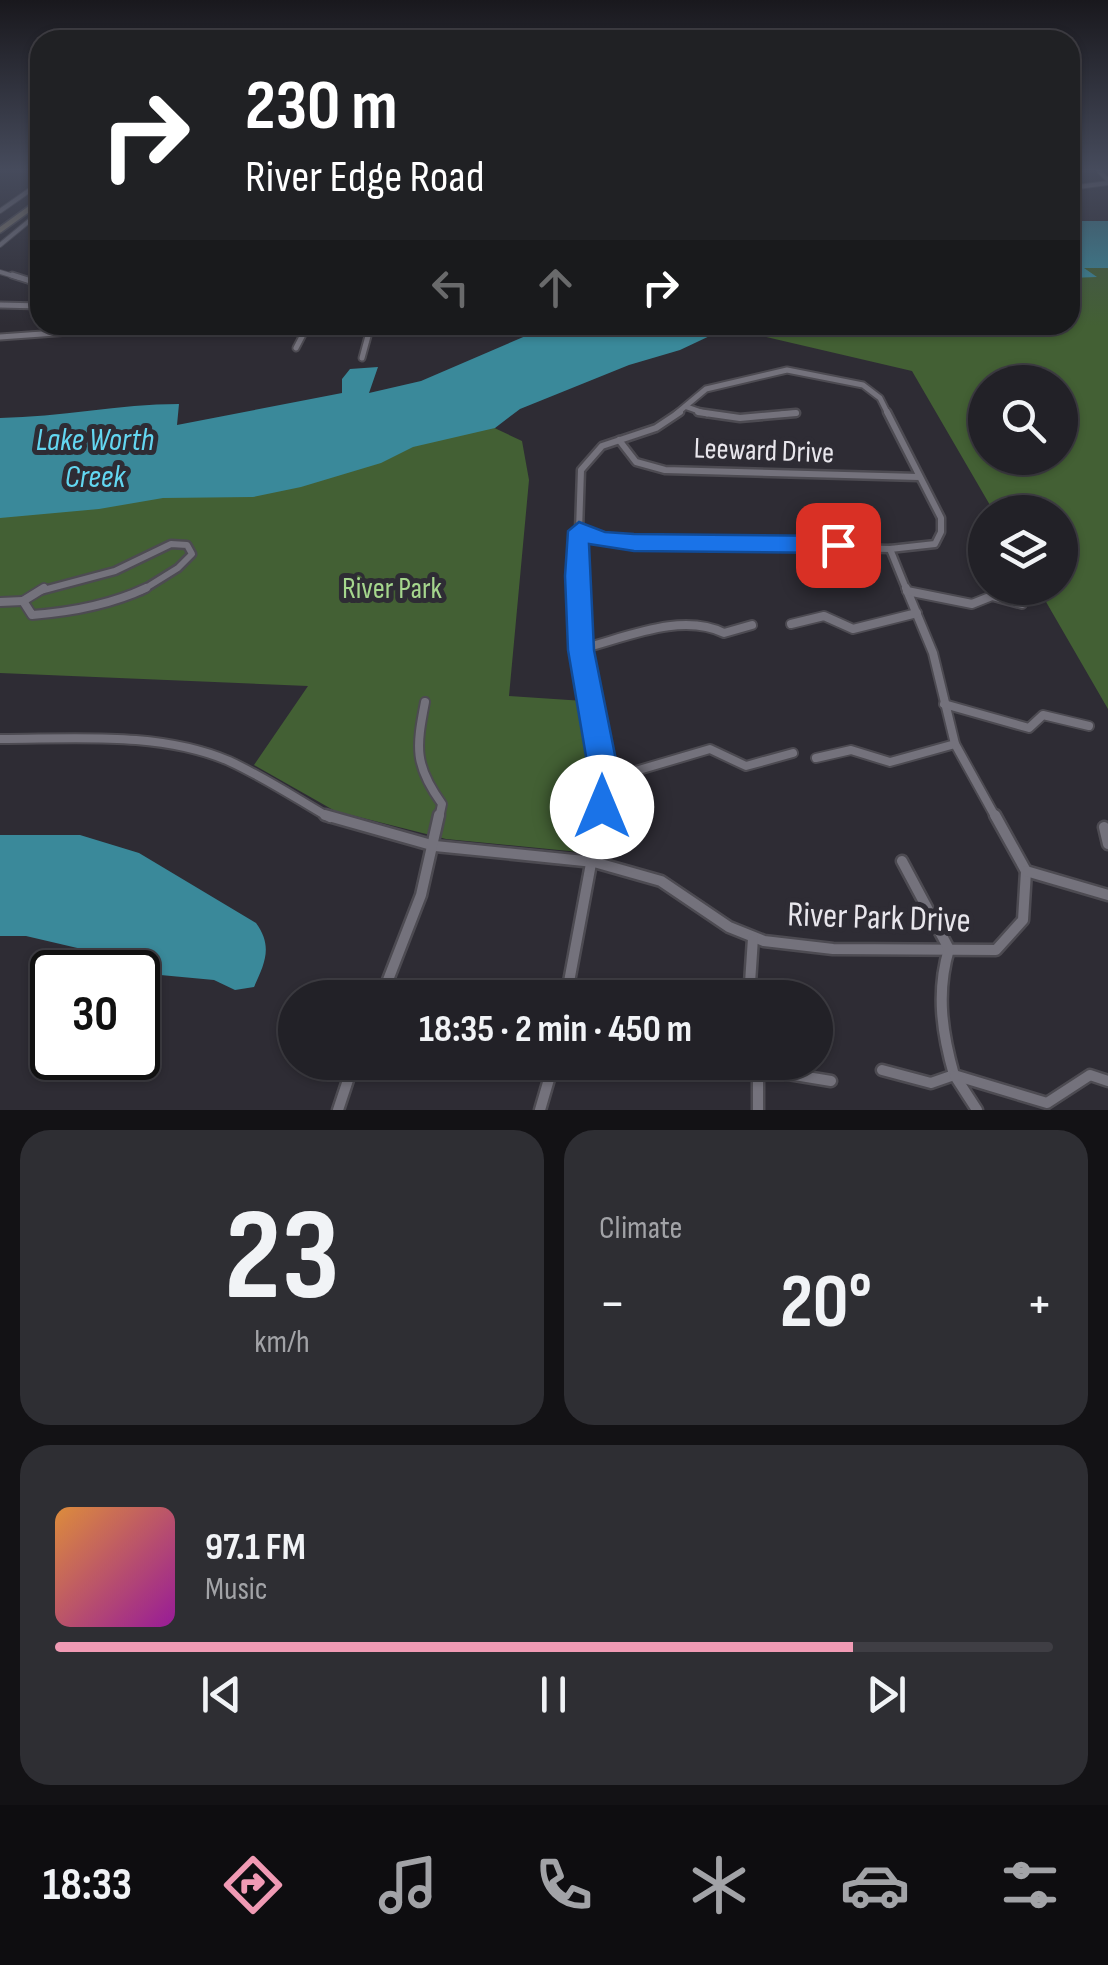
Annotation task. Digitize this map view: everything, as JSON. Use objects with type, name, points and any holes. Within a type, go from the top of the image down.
[{"type":"street","points":[[0,245],[27,223]]},
{"type":"street","points":[[0,272],[30,281]]},
{"type":"street","points":[[0,305],[30,306]]},
{"type":"street","points":[[0,337],[30,334]]},
{"type":"street","points":[[296,348],[303,335]]},
{"type":"street","points":[[362,358],[368,335]]},
{"type":"street","points":[[570,980],[594,862],[605,780],[581,650],[576,576],[581,470],[602,446],[656,428],[706,388],[787,370],[850,381],[880,398],[941,518],[941,532],[935,544],[920,548],[634,543],[603,540],[579,531]]},
{"type":"street","points":[[687,407],[698,413],[751,417],[796,412]]},
{"type":"street","name":"Leeward Drive","points":[[620,440],[636,462],[665,470],[919,477]]},
{"type":"street","points":[[0,602],[23,601],[47,586],[115,571],[171,544],[187,545],[192,554],[180,569],[85,611],[32,614],[23,601]]},
{"type":"street","points":[[890,549],[933,652],[942,704],[955,744],[1026,871],[1108,895]]},
{"type":"street","points":[[906,590],[968,603]]},
{"type":"street","points":[[791,624],[824,616],[853,629],[917,613]]},
{"type":"street","points":[[581,650],[689,623],[714,625],[724,632],[752,625]]},
{"type":"street","points":[[388,980],[421,895],[442,804],[421,777],[415,754],[425,702]]},
{"type":"street","points":[[942,704],[1029,728],[1043,715],[1089,726]]},
{"type":"street","name":"River Park Drive","points":[[0,739],[111,739],[185,748],[228,761],[330,818],[435,846],[594,862],[662,881],[696,908],[753,938],[834,948],[996,950],[1015,932],[1026,906],[1026,871]]},
{"type":"street","points":[[816,758],[851,750],[890,762],[911,760],[955,744]]},
{"type":"street","points":[[605,780],[710,749],[746,766],[793,753]]},
{"type":"street","points":[[1104,827],[1108,844]]},
{"type":"street","points":[[902,862],[949,949],[942,969],[943,1038],[954,1076],[976,1110]]},
{"type":"street","points":[[750,980],[753,938]]},
{"type":"street","points":[[882,1070],[931,1083],[954,1076],[1046,1103],[1090,1076],[1108,1081]]},
{"type":"street","points":[[338,1110],[348,1080]]},
{"type":"street","points":[[540,1110],[549,1080]]},
{"type":"street","points":[[757,1080],[758,1110]]},
{"type":"street","points":[[825,1080],[830,1081]]},
{"type":"green space","points":[[1080,258],[1108,259],[1108,709],[1048,605],[1078,605],[1078,495],[984,495],[972,475],[1078,475],[1078,365],[968,365],[968,467],[912,371],[757,335],[1080,335]]},
{"type":"green space","name":"River Park","points":[[488,425],[522,441],[529,480],[509,696],[584,701],[598,780],[589,853],[446,839],[335,811],[254,765],[308,686],[0,673],[0,517],[402,447]]},
{"type":"water","points":[[1080,223],[1108,223],[1108,268],[1084,268],[1097,277],[1080,278]]},
{"type":"water","name":"Lake Worth Creek","points":[[528,335],[712,335],[520,409],[495,428],[413,447],[381,463],[301,487],[253,497],[163,498],[99,509],[0,518],[0,418],[179,404],[177,425],[342,393],[342,379],[350,369],[378,367],[369,393],[421,381]]},
{"type":"water","points":[[0,835],[80,835],[139,853],[256,923],[266,947],[254,987],[235,990],[214,980],[160,975],[160,950],[86,950],[26,936],[0,936]]},
{"type":"route","points":[[602,807],[605,780],[581,650],[576,576],[579,531],[603,540],[634,543],[838,545]]}]
